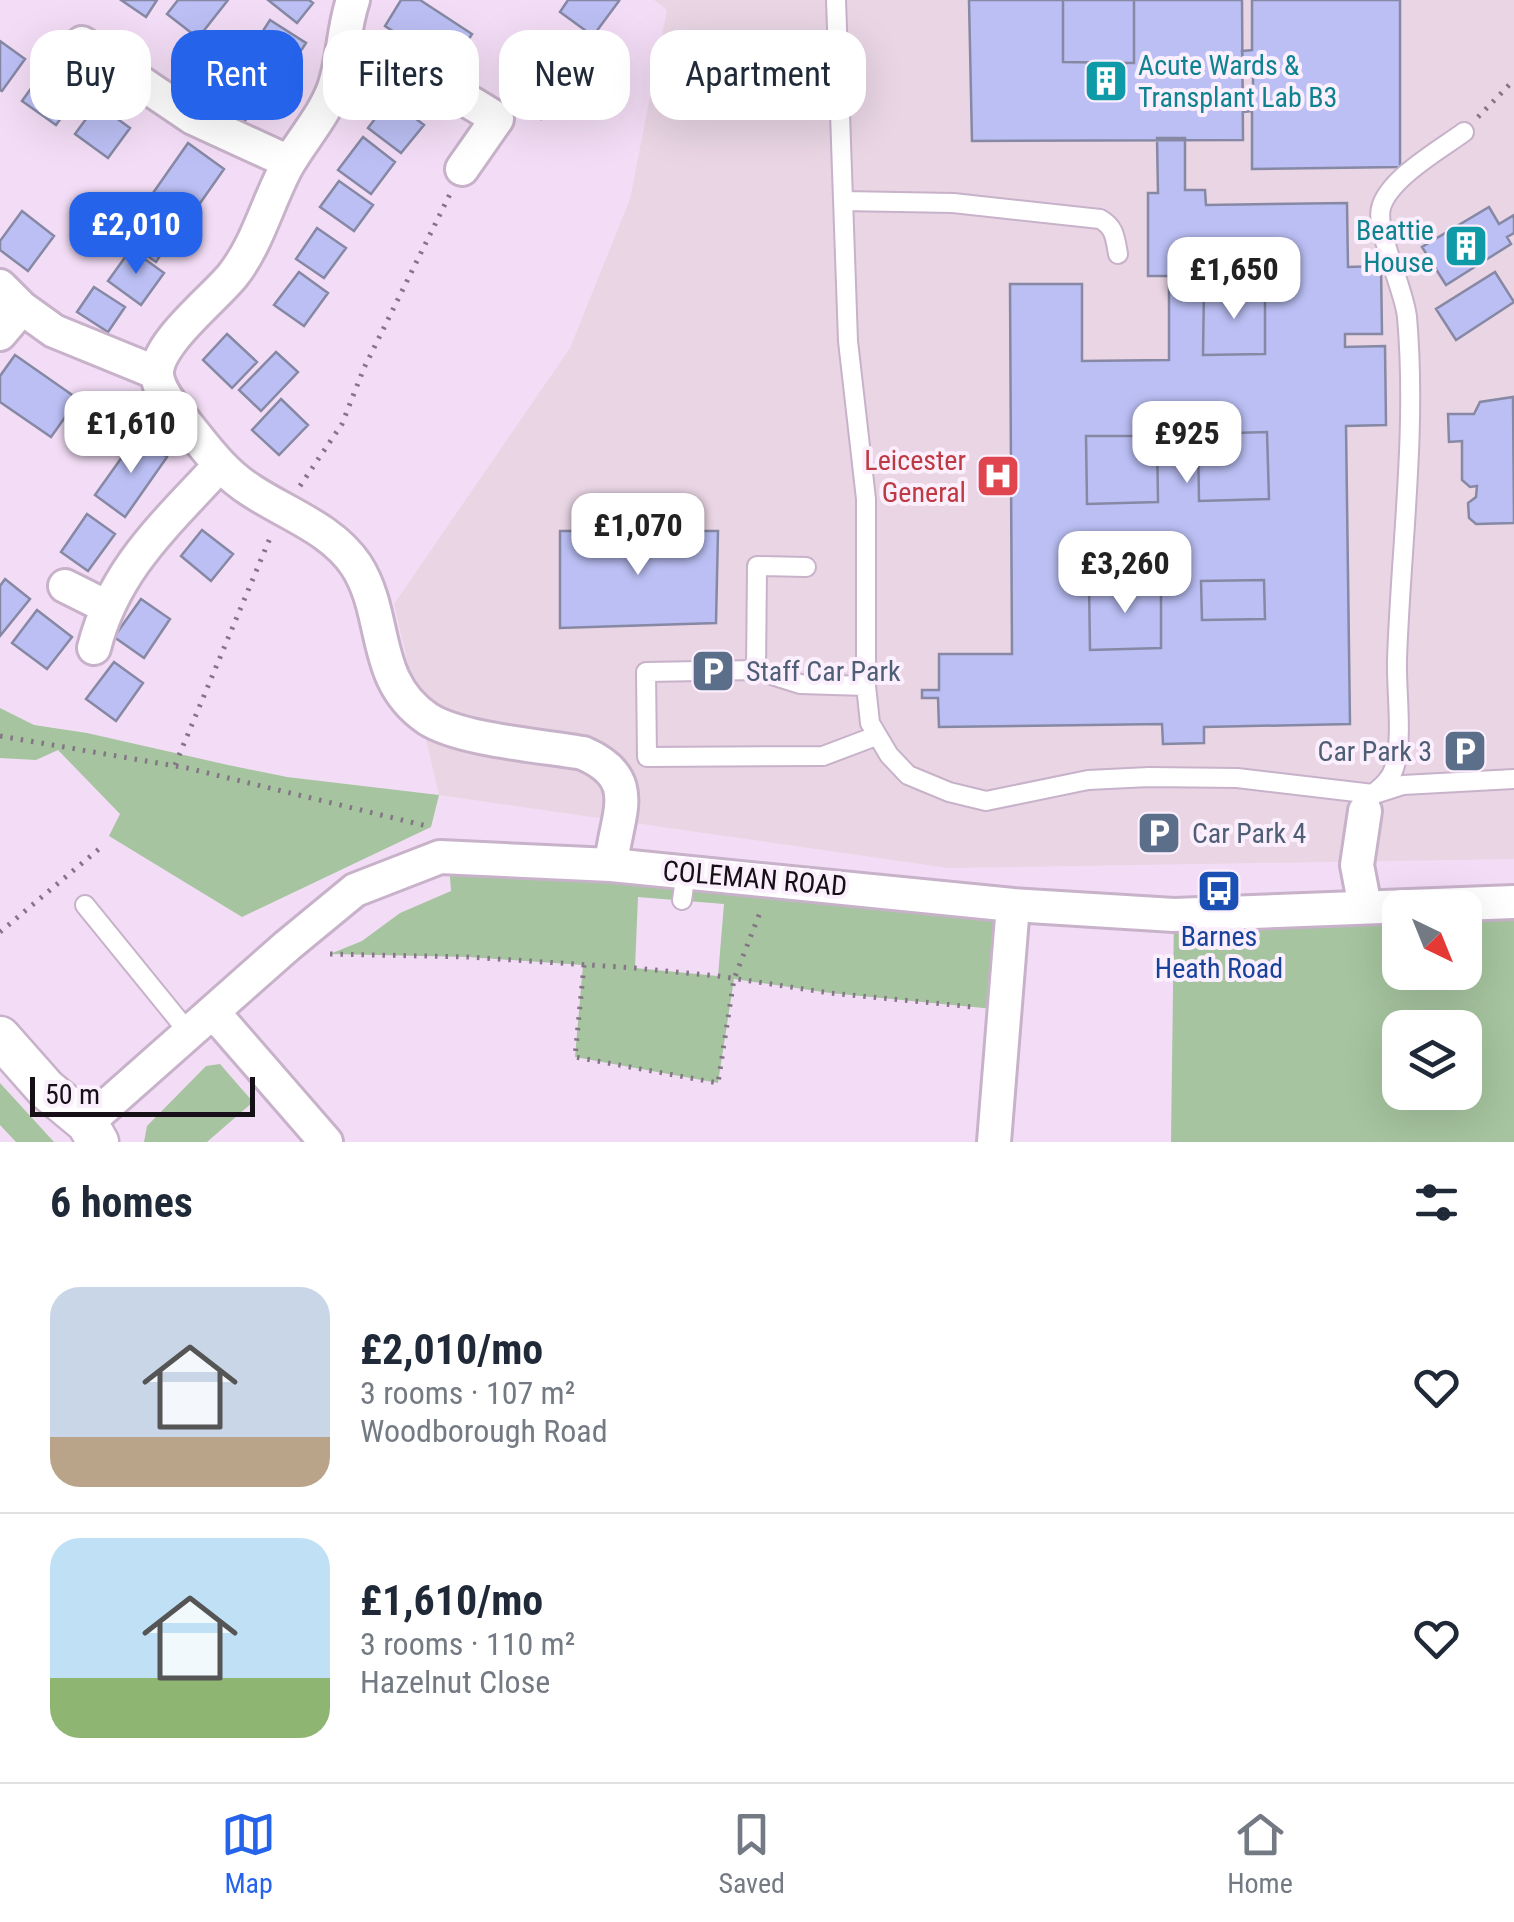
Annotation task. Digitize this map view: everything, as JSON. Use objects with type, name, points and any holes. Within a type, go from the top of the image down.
[{"type":"street","points":[[348,30],[353,0]]},
{"type":"street","points":[[151,90],[193,118],[289,162]]},
{"type":"street","points":[[462,169],[497,119],[479,107]]},
{"type":"street","points":[[323,108],[289,162],[254,240],[234,273],[166,347],[157,373],[163,392],[218,466],[282,510],[329,536],[356,566],[372,602],[384,658],[413,707],[449,729],[583,753],[614,771],[622,786],[610,865]]},
{"type":"street","points":[[0,334],[11,297],[54,331],[157,373]]},
{"type":"street","points":[[94,648],[117,584],[218,466]]},
{"type":"street","points":[[65,586],[107,607]]},
{"type":"street","points":[[1365,907],[1357,865],[1369,803]]},
{"type":"street","name":"COLEMAN ROAD","points":[[93,1132],[201,1023],[355,890],[435,842],[610,865],[684,886],[772,879],[1013,905],[1174,915],[1514,902]]},
{"type":"street","points":[[994,1142],[1013,905]]},
{"type":"street","points":[[201,1023],[326,1142]]},
{"type":"street","points":[[0,1037],[46,1089],[93,1132]]},
{"type":"lane","points":[[836,0],[848,341],[866,499],[866,686],[870,723],[876,736],[908,775],[949,792],[986,801],[1088,780],[1149,777],[1237,778],[1369,803],[1403,785],[1514,779]]},
{"type":"lane","points":[[1369,803],[1386,784],[1396,762],[1409,409],[1407,318],[1402,286],[1379,213],[1383,201],[1400,180],[1464,132]]},
{"type":"lane","points":[[843,201],[953,203],[1100,219],[1109,223],[1114,232],[1118,254]]},
{"type":"lane","points":[[756,670],[756,566],[806,567]]},
{"type":"lane","points":[[648,757],[646,672],[756,670],[800,684],[866,686]]},
{"type":"lane","points":[[614,771],[648,757],[824,756],[876,736]]},
{"type":"lane","points":[[85,905],[201,1023]]},
{"type":"path","points":[[1464,132],[1514,80]]},
{"type":"path","points":[[175,765],[282,510],[342,424],[364,368],[462,169]]},
{"type":"path","points":[[0,736],[175,765],[435,842]]},
{"type":"path","points":[[0,932],[99,849]]},
{"type":"path","points":[[584,965],[575,1057],[718,1083],[734,979],[772,879]]},
{"type":"path","points":[[318,964],[343,943]]},
{"type":"path","points":[[330,954],[584,965],[1004,1010]]},
{"type":"shaded area","name":"Leicester General","points":[[654,0],[1514,0],[1514,859],[948,868],[439,795],[394,604],[570,348],[630,199],[650,97],[650,120],[866,120],[866,30],[663,30],[667,10]]},
{"type":"green space","points":[[0,708],[34,725],[287,777],[439,795],[431,827],[242,917],[109,836],[120,814],[58,750],[36,760],[0,758]]},
{"type":"green space","points":[[449,864],[1013,905],[1004,1010],[734,979],[718,1083],[575,1057],[583,965],[330,954],[362,941],[400,913],[451,891]],"holes":[[[638,897],[724,904],[718,976],[635,968]]]},
{"type":"green space","points":[[1514,902],[1514,1142],[1171,1142],[1174,915],[1382,907],[1382,990],[1482,990],[1482,903]]},
{"type":"green space","points":[[220,1064],[253,1102],[207,1142],[144,1142],[147,1126],[206,1066]]},
{"type":"green space","points":[[0,1083],[54,1142],[16,1142],[0,1125]]},
{"type":"building","points":[[121,0],[157,0],[146,17]]},
{"type":"building","points":[[178,0],[228,0],[204,30],[188,30],[167,14]]},
{"type":"building","points":[[268,0],[309,0],[313,3],[297,23]]},
{"type":"building","points":[[401,0],[420,0],[466,30],[391,30],[385,26]]},
{"type":"building","points":[[568,0],[619,1],[597,30],[585,30],[560,12]]},
{"type":"building","name":"Acute Wards & Transplant Lab B3","points":[[969,0],[1242,0],[1243,140],[972,141]]},
{"type":"building","points":[[1063,0],[1134,0],[1134,63],[1063,62]]},
{"type":"building","points":[[1063,0],[1134,0],[1134,63],[1063,62]]},
{"type":"building","points":[[1252,0],[1400,0],[1400,167],[1252,169],[1252,111],[1243,112],[1243,97],[1253,97],[1253,64],[1243,65],[1242,51],[1252,50]]},
{"type":"building","points":[[270,20],[286,30],[264,30]]},
{"type":"building","points":[[0,41],[25,59],[2,91],[0,90]]},
{"type":"building","points":[[30,90],[30,107],[22,101]]},
{"type":"building","points":[[85,120],[119,120],[130,128],[108,158],[75,134]]},
{"type":"building","points":[[374,120],[417,120],[424,125],[401,153],[368,128]]},
{"type":"building","points":[[363,137],[395,162],[371,194],[338,170]]},
{"type":"building","points":[[1157,138],[1185,138],[1185,190],[1205,190],[1206,205],[1347,203],[1348,267],[1381,266],[1382,334],[1345,334],[1345,347],[1385,346],[1386,425],[1346,426],[1350,724],[1204,727],[1204,743],[1163,744],[1162,724],[939,727],[938,698],[922,698],[922,690],[939,690],[939,654],[1012,654],[1010,284],[1082,284],[1082,361],[1169,360],[1169,276],[1148,276],[1148,193],[1158,193]]},
{"type":"building","points":[[188,143],[224,169],[182,229],[146,203]]},
{"type":"building","points":[[339,181],[373,205],[354,231],[320,207]]},
{"type":"building","name":"Beattie House","points":[[1489,207],[1499,224],[1514,215],[1514,233],[1507,237],[1511,244],[1446,285],[1422,247]]},
{"type":"building","points":[[22,211],[54,236],[28,271],[0,250],[0,241]]},
{"type":"building","points":[[143,213],[174,234],[156,262],[124,240]]},
{"type":"building","points":[[317,228],[346,248],[324,278],[296,259]]},
{"type":"building","points":[[131,249],[164,273],[141,305],[108,281]]},
{"type":"building","points":[[299,272],[328,293],[304,326],[274,305]]},
{"type":"building","points":[[1495,272],[1514,302],[1456,340],[1436,309]]},
{"type":"building","points":[[94,287],[125,307],[108,332],[77,312]]},
{"type":"building","points":[[1204,289],[1265,289],[1265,354],[1203,355]]},
{"type":"building","points":[[227,334],[257,362],[232,388],[203,360]]},
{"type":"building","points":[[276,352],[298,372],[261,411],[239,390]]},
{"type":"building","points":[[15,355],[78,399],[51,437],[0,402],[0,376]]},
{"type":"building","points":[[1513,397],[1514,523],[1476,524],[1469,518],[1468,503],[1476,497],[1477,486],[1470,487],[1462,480],[1462,441],[1449,442],[1448,414],[1474,414],[1480,402]]},
{"type":"building","points":[[1513,397],[1514,523],[1476,524],[1469,518],[1468,503],[1476,497],[1477,486],[1470,487],[1462,480],[1462,441],[1449,442],[1448,414],[1474,414],[1480,402]]},
{"type":"building","points":[[281,399],[308,425],[279,455],[252,430]]},
{"type":"building","points":[[1267,432],[1269,499],[1199,501],[1198,434]]},
{"type":"building","points":[[137,436],[167,457],[125,517],[95,495]]},
{"type":"building","points":[[1086,436],[1157,436],[1158,502],[1087,504]]},
{"type":"building","points":[[87,514],[115,534],[88,571],[61,552]]},
{"type":"building","points":[[202,530],[233,554],[211,581],[181,556]]},
{"type":"building","points":[[560,531],[718,531],[716,623],[560,628]]},
{"type":"building","points":[[5,579],[30,599],[0,636],[0,586]]},
{"type":"building","points":[[1264,580],[1265,619],[1202,620],[1201,581]]},
{"type":"building","points":[[1161,582],[1161,648],[1090,650],[1089,583]]},
{"type":"building","points":[[141,599],[170,619],[144,658],[114,637]]},
{"type":"building","points":[[37,610],[72,637],[47,669],[12,643]]},
{"type":"building","points":[[114,662],[143,683],[116,721],[86,699]]},
{"type":"place","name":"Acute Wards & Transplant Lab B3","points":[[1106,81]]},
{"type":"place","name":"Beattie House","points":[[1466,246]]},
{"type":"place","name":"Leicester General","points":[[998,476]]},
{"type":"place","name":"Staff Car Park","points":[[713,671]]},
{"type":"place","name":"Car Park 3","points":[[1465,751]]},
{"type":"place","name":"Car Park 4","points":[[1159,833]]},
{"type":"place","name":"Barnes Heath Road","points":[[1219,891]]}]
